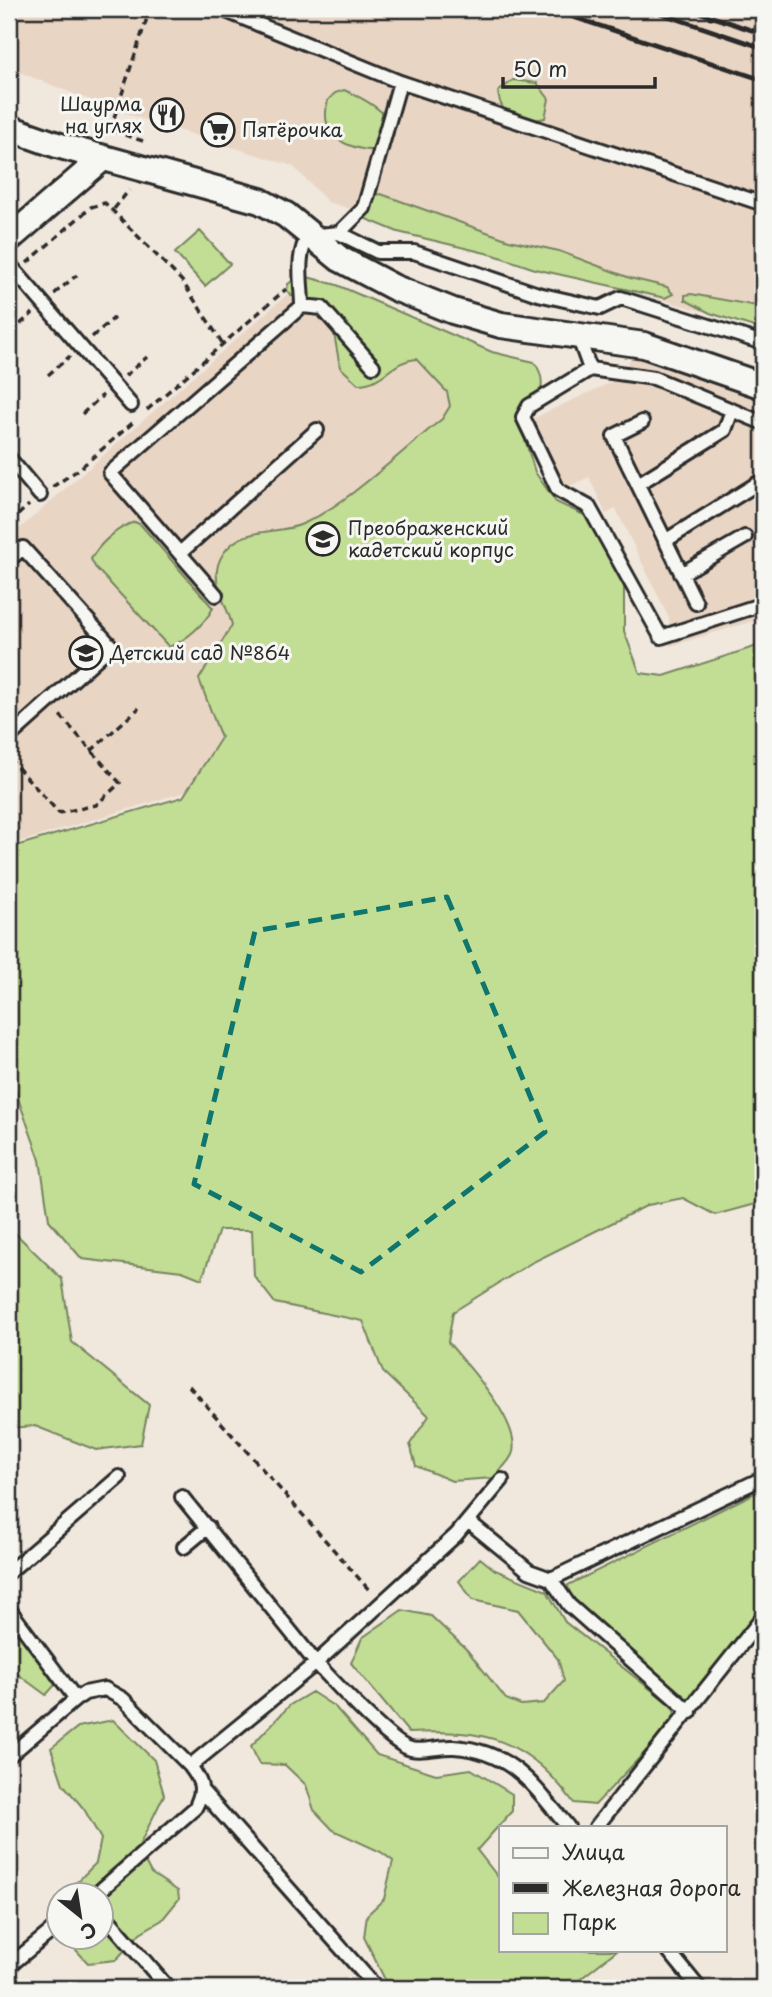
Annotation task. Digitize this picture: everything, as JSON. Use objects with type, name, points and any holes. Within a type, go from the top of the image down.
[{"type":"street","points":[[9,128],[103,158],[260,201],[286,215],[309,236],[366,273],[453,312],[501,326],[645,345],[763,386]]},
{"type":"street","points":[[9,239],[103,158]]},
{"type":"lane","points":[[220,9],[400,82],[763,204]]},
{"type":"lane","points":[[339,233],[364,208],[400,82]]},
{"type":"lane","points":[[302,306],[301,252],[309,236],[339,233],[379,252],[414,252],[538,294],[600,308],[621,298],[763,343]]},
{"type":"lane","points":[[12,269],[131,405]]},
{"type":"lane","points":[[216,595],[110,473],[302,306],[322,308],[373,366]]},
{"type":"lane","points":[[579,336],[590,369]]},
{"type":"lane","points":[[763,423],[654,378],[590,369],[529,406],[523,417],[558,490],[589,507],[660,637],[763,604]]},
{"type":"lane","points":[[638,484],[725,430],[732,410]]},
{"type":"lane","points":[[642,422],[614,436],[696,603]]},
{"type":"lane","points":[[180,553],[317,430]]},
{"type":"lane","points":[[9,458],[40,495]]},
{"type":"lane","points":[[665,541],[763,480]]},
{"type":"lane","points":[[681,574],[745,537]]},
{"type":"lane","points":[[9,560],[23,548],[111,646],[9,737]]},
{"type":"lane","points":[[9,1572],[119,1477]]},
{"type":"lane","points":[[551,1579],[763,1478]]},
{"type":"lane","points":[[190,1766],[316,1662],[381,1603],[468,1521],[502,1480]]},
{"type":"lane","points":[[182,1497],[316,1662],[393,1738],[410,1749],[454,1747],[491,1754],[523,1772],[567,1826]]},
{"type":"lane","points":[[468,1521],[529,1571],[551,1579],[569,1605],[690,1712]]},
{"type":"lane","points":[[184,1547],[208,1527]]},
{"type":"lane","points":[[9,1609],[76,1699]]},
{"type":"lane","points":[[597,1826],[763,1617]]},
{"type":"lane","points":[[9,1756],[85,1693],[105,1689],[122,1699],[190,1766],[201,1781],[203,1792],[373,1984],[369,1988]]},
{"type":"lane","points":[[108,1882],[195,1808],[203,1792]]},
{"type":"lane","points":[[116,1928],[168,1988]]},
{"type":"lane","points":[[9,1966],[46,1936]]},
{"type":"lane","points":[[670,1952],[699,1988]]},
{"type":"path","points":[[143,141],[110,130],[150,9]]},
{"type":"path","points":[[114,209],[129,190]]},
{"type":"path","points":[[12,269],[91,207],[105,203],[114,209],[183,281],[223,344]]},
{"type":"path","points":[[9,523],[40,495],[78,470],[286,290],[289,282]]},
{"type":"path","points":[[9,758],[59,813],[96,805],[120,783],[47,702]]},
{"type":"path","points":[[91,751],[139,708]]},
{"type":"path","points":[[190,1386],[381,1603]]},
{"type":"highlighted area","points":[[447,897],[545,1132],[361,1272],[194,1184],[255,931]]},
{"type":"shaded area","points":[[9,9],[763,9],[763,329],[328,202],[293,166],[115,110],[9,68]]},
{"type":"shaded area","name":"Преображенский кадетский корпус","points":[[290,292],[428,334],[624,660],[9,845],[9,538]]},
{"type":"shaded area","points":[[632,357],[763,402],[763,618],[670,646],[669,618],[616,509],[606,514],[589,477],[567,487],[534,418],[616,380]]},
{"type":"green space","points":[[513,80],[537,83],[549,99],[545,118],[520,120],[508,114],[498,92]]},
{"type":"green space","points":[[344,90],[373,106],[390,122],[394,131],[392,139],[383,148],[362,149],[344,143],[332,133],[326,119],[328,100],[335,93]]},
{"type":"green space","points":[[381,194],[509,240],[559,251],[630,278],[667,287],[673,294],[665,298],[535,269],[494,255],[398,232],[359,216],[356,207],[360,198]]},
{"type":"green space","points":[[200,231],[230,264],[205,286],[175,253]]},
{"type":"green space","points":[[300,275],[337,285],[492,352],[534,362],[542,379],[540,394],[521,426],[535,472],[556,502],[584,515],[599,529],[624,587],[624,631],[640,673],[664,676],[763,644],[763,1150],[758,1153],[755,1204],[715,1215],[683,1198],[648,1205],[531,1263],[453,1312],[448,1342],[501,1410],[513,1439],[512,1455],[493,1478],[452,1481],[416,1466],[410,1444],[429,1416],[383,1372],[363,1321],[275,1303],[254,1276],[252,1230],[219,1230],[202,1279],[182,1271],[82,1259],[49,1220],[40,1160],[9,1073],[9,848],[183,797],[221,738],[199,679],[232,625],[217,581],[223,554],[230,545],[248,535],[290,528],[317,517],[373,477],[442,419],[450,406],[447,392],[416,359],[400,364],[375,380],[358,384],[340,367],[333,328],[299,296],[292,296],[287,291],[288,284]]},
{"type":"green space","points":[[685,295],[763,307],[763,330],[710,313],[685,300]]},
{"type":"green space","points":[[135,522],[141,525],[213,608],[194,631],[169,647],[95,567],[91,559],[110,536]]},
{"type":"green space","points":[[9,1227],[62,1279],[72,1342],[149,1405],[141,1444],[96,1450],[35,1426],[9,1428]]},
{"type":"green space","points":[[763,1489],[763,1606],[691,1697],[683,1699],[570,1596],[568,1585]]},
{"type":"green space","points":[[480,1558],[495,1570],[547,1591],[565,1622],[673,1707],[676,1719],[595,1805],[574,1803],[539,1764],[502,1742],[461,1733],[409,1733],[351,1663],[362,1638],[402,1610],[431,1616],[467,1650],[506,1699],[521,1705],[544,1703],[564,1681],[558,1659],[518,1610],[473,1600],[459,1581]]},
{"type":"green space","points":[[9,1627],[24,1639],[55,1685],[46,1695],[12,1670]]},
{"type":"green space","points":[[312,1692],[335,1707],[377,1755],[436,1774],[471,1769],[512,1794],[512,1811],[477,1850],[499,1878],[499,1952],[614,1952],[569,1988],[389,1988],[364,1937],[367,1915],[384,1899],[393,1861],[381,1852],[333,1830],[314,1810],[306,1785],[285,1765],[259,1764],[251,1746],[290,1705]]},
{"type":"green space","points":[[113,1720],[154,1760],[164,1795],[138,1848],[151,1873],[178,1891],[179,1899],[162,1920],[140,1933],[116,1960],[88,1963],[78,1952],[116,1952],[116,1882],[77,1882],[96,1863],[101,1839],[84,1809],[63,1784],[51,1748],[78,1727]]},
{"type":"railway","points":[[549,9],[763,80]]},
{"type":"railway","points":[[648,9],[763,48]]},
{"type":"railway","points":[[689,9],[763,34]]},
{"type":"place","name":"Шаурма на углях","points":[[167,115]]},
{"type":"place","name":"Пятёрочка","points":[[218,130]]},
{"type":"place","name":"Преображенский кадетский корпус","points":[[323,539]]},
{"type":"place","name":"Детский сад №864","points":[[86,653]]}]
